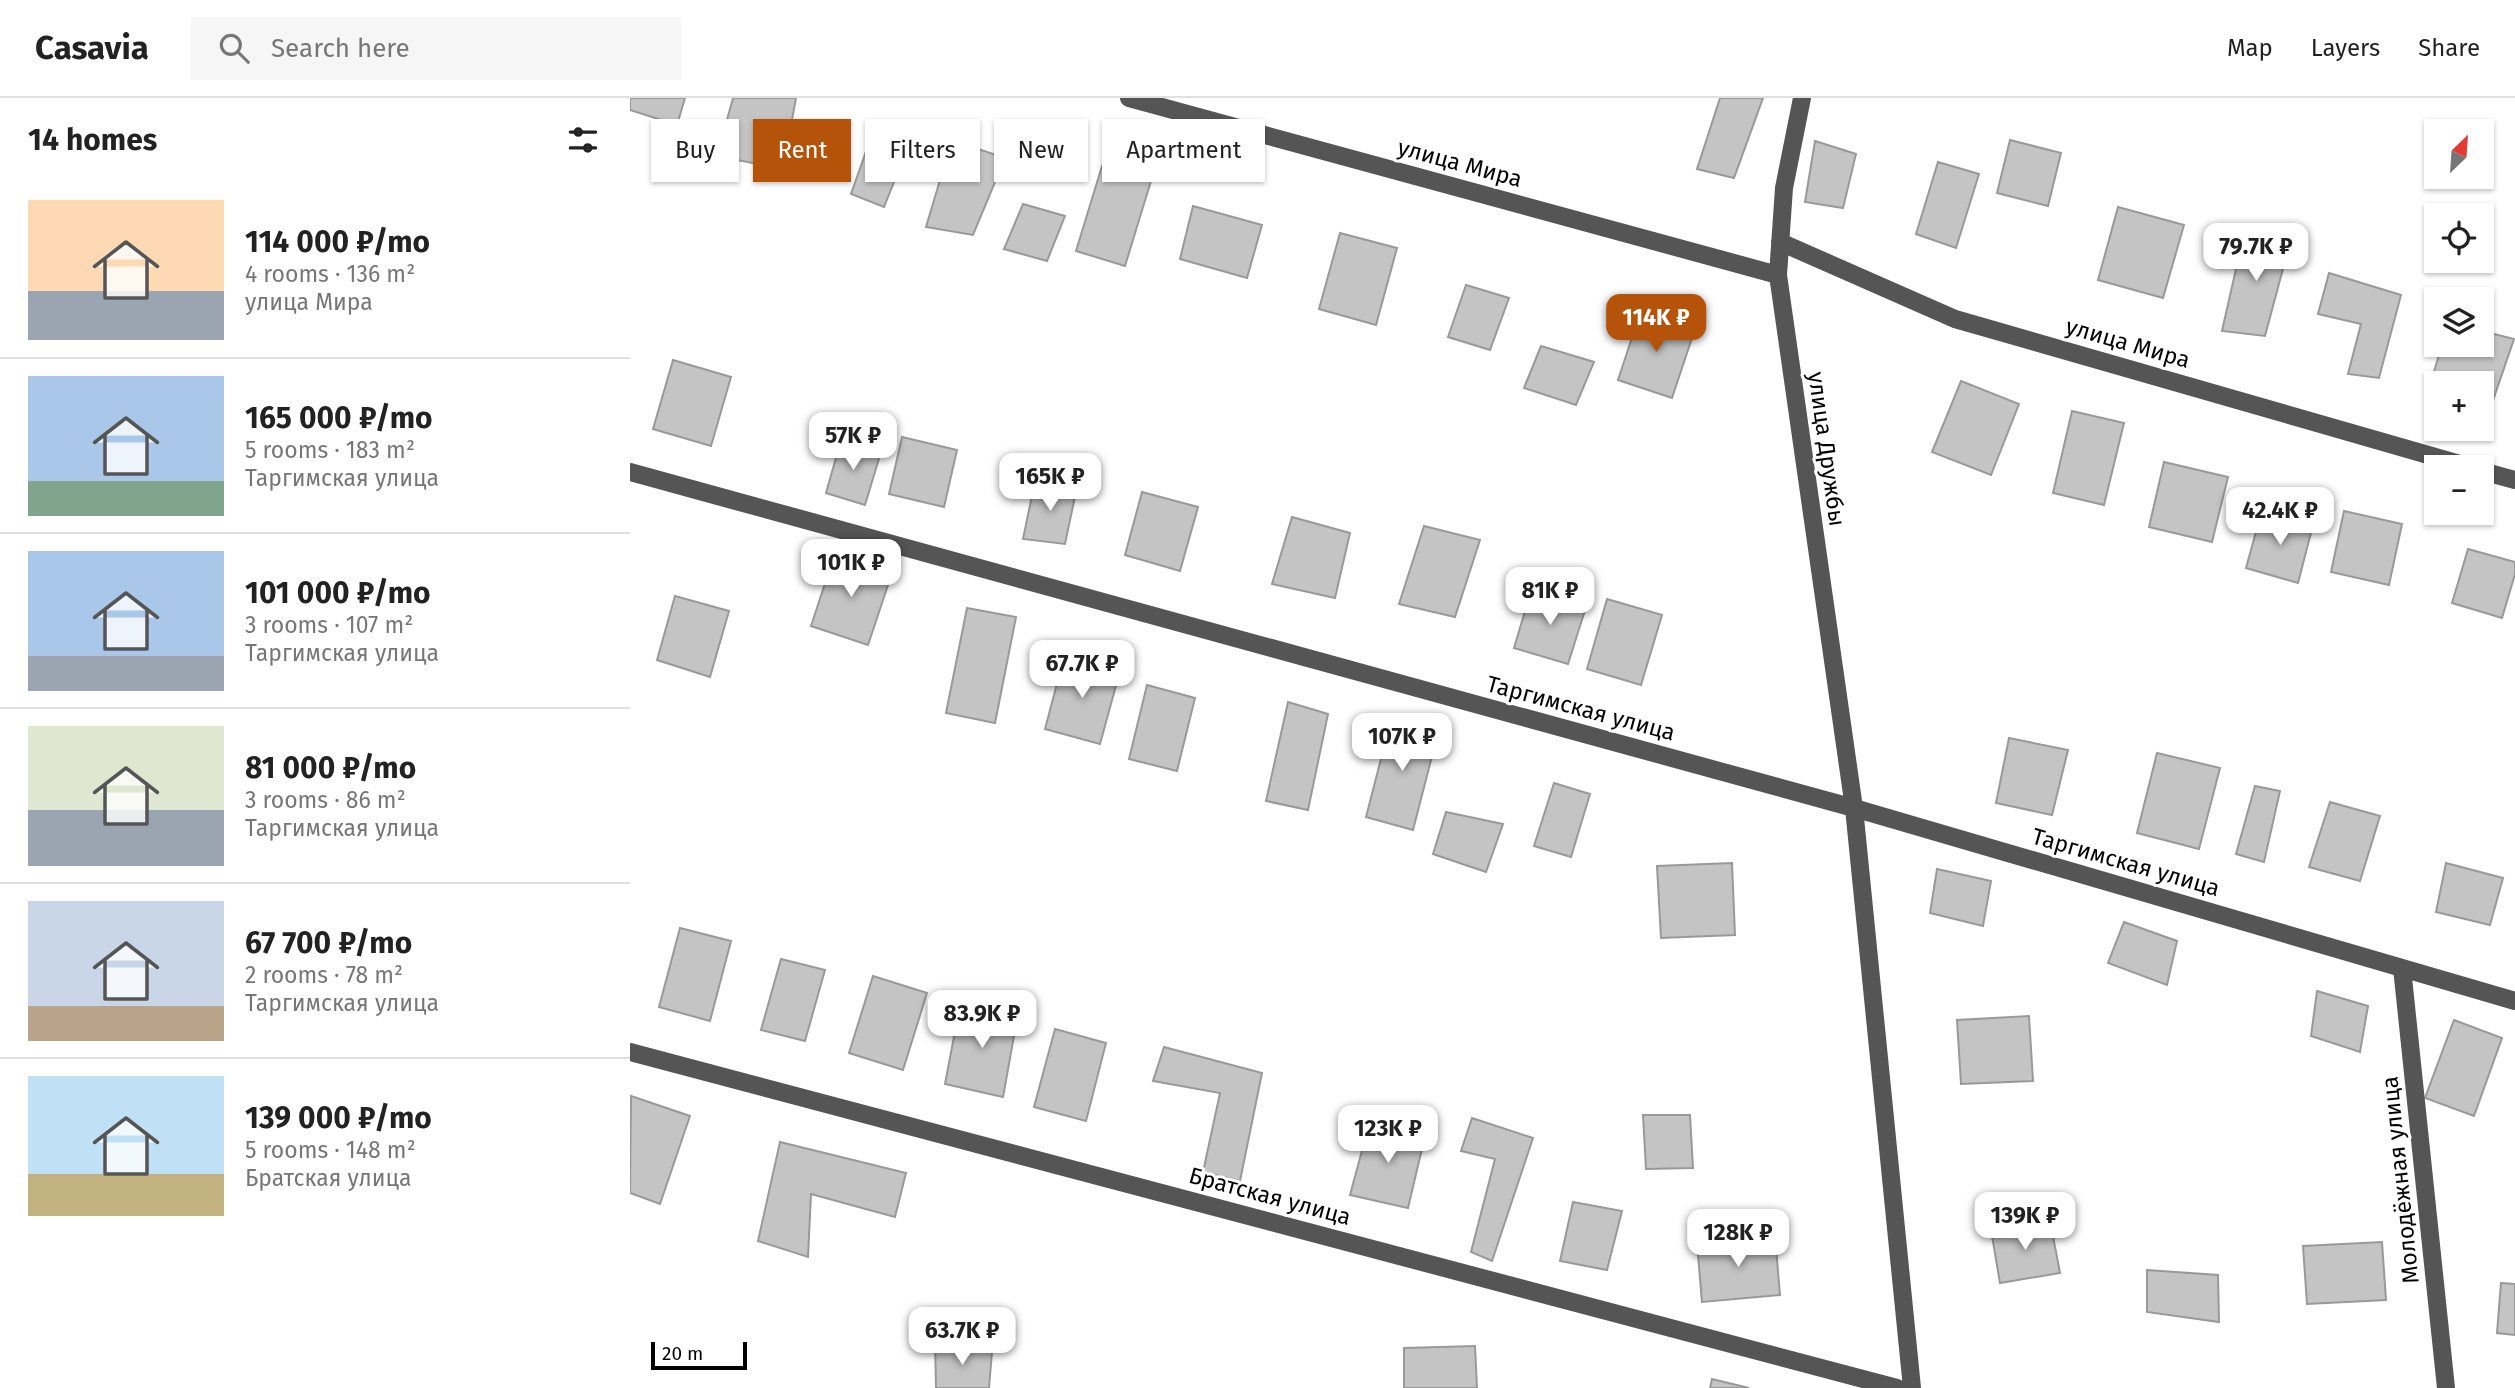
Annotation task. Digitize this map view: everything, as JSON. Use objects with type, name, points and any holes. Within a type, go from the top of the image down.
[{"type":"street","name":"улица Мира","points":[[1129,98],[1778,275]]},
{"type":"street","name":"улица Дружбы","points":[[1802,98],[1784,188],[1778,275],[1854,808],[1912,1388]]},
{"type":"street","name":"улица Мира","points":[[1780,242],[1955,319],[2428,455]]},
{"type":"street","name":"Таргимская улица","points":[[630,472],[1854,808],[2515,1001]]},
{"type":"street","points":[[2494,474],[2515,480]]},
{"type":"street","name":"Молодёжная улица","points":[[2402,968],[2446,1388]]},
{"type":"street","name":"Братская улица","points":[[630,1052],[1897,1388]]},
{"type":"building","points":[[630,98],[685,98],[679,119],[658,119],[630,110]]},
{"type":"building","points":[[733,98],[796,98],[792,119],[753,119],[753,163],[739,160],[739,119],[727,119]]},
{"type":"building","points":[[1720,98],[1763,98],[1734,178],[1697,169]]},
{"type":"building","points":[[2010,140],[2061,153],[2048,206],[1997,193]]},
{"type":"building","points":[[1815,141],[1856,154],[1843,208],[1805,202]]},
{"type":"building","points":[[980,150],[994,154],[995,182],[973,235],[926,227],[939,182],[980,182]]},
{"type":"building","points":[[865,154],[865,182],[894,182],[884,207],[851,194]]},
{"type":"building","points":[[1938,162],[1979,174],[1956,248],[1916,234]]},
{"type":"building","points":[[1102,166],[1102,182],[1151,182],[1125,266],[1076,251]]},
{"type":"building","points":[[1023,204],[1065,216],[1047,261],[1004,249]]},
{"type":"building","points":[[1193,206],[1262,225],[1247,278],[1180,259]]},
{"type":"building","points":[[2118,207],[2184,225],[2163,298],[2098,280]]},
{"type":"building","points":[[2245,229],[2291,239],[2265,336],[2222,331]]},
{"type":"building","points":[[1340,233],[1397,248],[1376,325],[1319,309]]},
{"type":"building","points":[[2329,273],[2401,295],[2379,378],[2348,374],[2361,324],[2318,314]]},
{"type":"building","points":[[1466,285],[1509,298],[1490,350],[1448,337]]},
{"type":"building","points":[[1641,310],[1695,329],[1672,398],[1618,380]]},
{"type":"building","points":[[2494,334],[2514,339],[2494,397],[2494,371],[2434,371],[2438,357],[2494,357]]},
{"type":"building","points":[[1541,346],[1594,362],[1576,405],[1524,388]]},
{"type":"building","points":[[673,360],[731,377],[711,446],[653,429]]},
{"type":"building","points":[[1961,381],[2019,404],[1991,475],[1932,452]]},
{"type":"building","points":[[2072,411],[2124,423],[2104,505],[2053,493]]},
{"type":"building","points":[[902,437],[957,450],[944,507],[889,494]]},
{"type":"building","points":[[841,440],[881,452],[865,505],[826,493]]},
{"type":"building","points":[[2164,462],[2228,477],[2212,542],[2149,527]]},
{"type":"building","points":[[1035,481],[1077,487],[1065,544],[1023,539]]},
{"type":"building","points":[[1142,492],[1198,507],[1180,571],[1125,555]]},
{"type":"building","points":[[2262,510],[2313,525],[2298,583],[2246,568]]},
{"type":"building","points":[[2344,511],[2402,524],[2389,585],[2331,572]]},
{"type":"building","points":[[1292,517],[1350,533],[1335,598],[1272,584]]},
{"type":"building","points":[[1424,526],[1480,540],[1455,617],[1399,604]]},
{"type":"building","points":[[2468,549],[2515,562],[2515,574],[2502,618],[2452,603]]},
{"type":"building","points":[[835,553],[892,573],[868,645],[811,626]]},
{"type":"building","points":[[1531,591],[1586,607],[1568,664],[1514,648]]},
{"type":"building","points":[[675,596],[729,611],[710,677],[657,660]]},
{"type":"building","points":[[1607,599],[1662,615],[1641,685],[1587,669]]},
{"type":"building","points":[[967,608],[1016,617],[995,723],[946,713]]},
{"type":"building","points":[[1064,657],[1120,671],[1100,744],[1045,729]]},
{"type":"building","points":[[1147,685],[1195,698],[1177,771],[1129,759]]},
{"type":"building","points":[[1288,702],[1328,714],[1308,810],[1266,801]]},
{"type":"building","points":[[1392,716],[1439,729],[1413,830],[1366,817]]},
{"type":"building","points":[[2009,738],[2068,750],[2052,815],[1996,803]]},
{"type":"building","points":[[2157,753],[2220,768],[2199,849],[2137,833]]},
{"type":"building","points":[[1554,783],[1590,794],[1571,857],[1534,846]]},
{"type":"building","points":[[2255,786],[2280,791],[2264,862],[2236,854]]},
{"type":"building","points":[[2330,802],[2380,816],[2360,881],[2309,867]]},
{"type":"building","points":[[1446,812],[1503,824],[1486,872],[1433,854]]},
{"type":"building","points":[[1732,863],[1735,935],[1661,938],[1657,866]]},
{"type":"building","points":[[2446,863],[2503,878],[2490,925],[2436,912]]},
{"type":"building","points":[[1937,869],[1991,881],[1983,926],[1930,913]]},
{"type":"building","points":[[2124,922],[2177,941],[2167,985],[2108,963]]},
{"type":"building","points":[[680,928],[731,941],[710,1021],[659,1007]]},
{"type":"building","points":[[781,959],[825,970],[805,1041],[761,1030]]},
{"type":"building","points":[[873,976],[927,993],[903,1070],[849,1053]]},
{"type":"building","points":[[2317,991],[2368,1006],[2360,1052],[2311,1036]]},
{"type":"building","points":[[960,1005],[1018,1014],[1003,1097],[945,1084]]},
{"type":"building","points":[[2029,1016],[2033,1081],[1961,1084],[1957,1020]]},
{"type":"building","points":[[2454,1020],[2502,1038],[2474,1116],[2425,1098]]},
{"type":"building","points":[[1055,1029],[1106,1043],[1086,1121],[1034,1107]]},
{"type":"building","points":[[1164,1047],[1262,1073],[1240,1181],[1203,1172],[1220,1093],[1153,1081]]},
{"type":"building","points":[[631,1096],[690,1116],[660,1204],[630,1193]]},
{"type":"building","points":[[1643,1115],[1690,1115],[1693,1168],[1646,1169]]},
{"type":"building","points":[[1472,1118],[1533,1138],[1492,1261],[1471,1252],[1495,1159],[1461,1151]]},
{"type":"building","points":[[1370,1121],[1425,1136],[1408,1208],[1350,1195]]},
{"type":"building","points":[[780,1142],[906,1173],[895,1217],[811,1194],[808,1257],[758,1241]]},
{"type":"building","points":[[1573,1202],[1622,1211],[1607,1270],[1560,1261]]},
{"type":"building","points":[[2050,1220],[2060,1273],[2000,1283],[1991,1230]]},
{"type":"building","points":[[1775,1236],[1780,1295],[1702,1302],[1697,1243]]},
{"type":"building","points":[[2382,1242],[2386,1300],[2307,1304],[2303,1246]]},
{"type":"building","points":[[2147,1270],[2218,1275],[2219,1322],[2147,1312]]},
{"type":"building","points":[[2501,1283],[2515,1284],[2515,1335],[2497,1333]]},
{"type":"building","points":[[935,1340],[992,1352],[989,1388],[936,1388]]},
{"type":"building","points":[[1475,1346],[1477,1388],[1404,1388],[1404,1348]]},
{"type":"building","points":[[1712,1379],[1749,1388],[1710,1388]]}]
